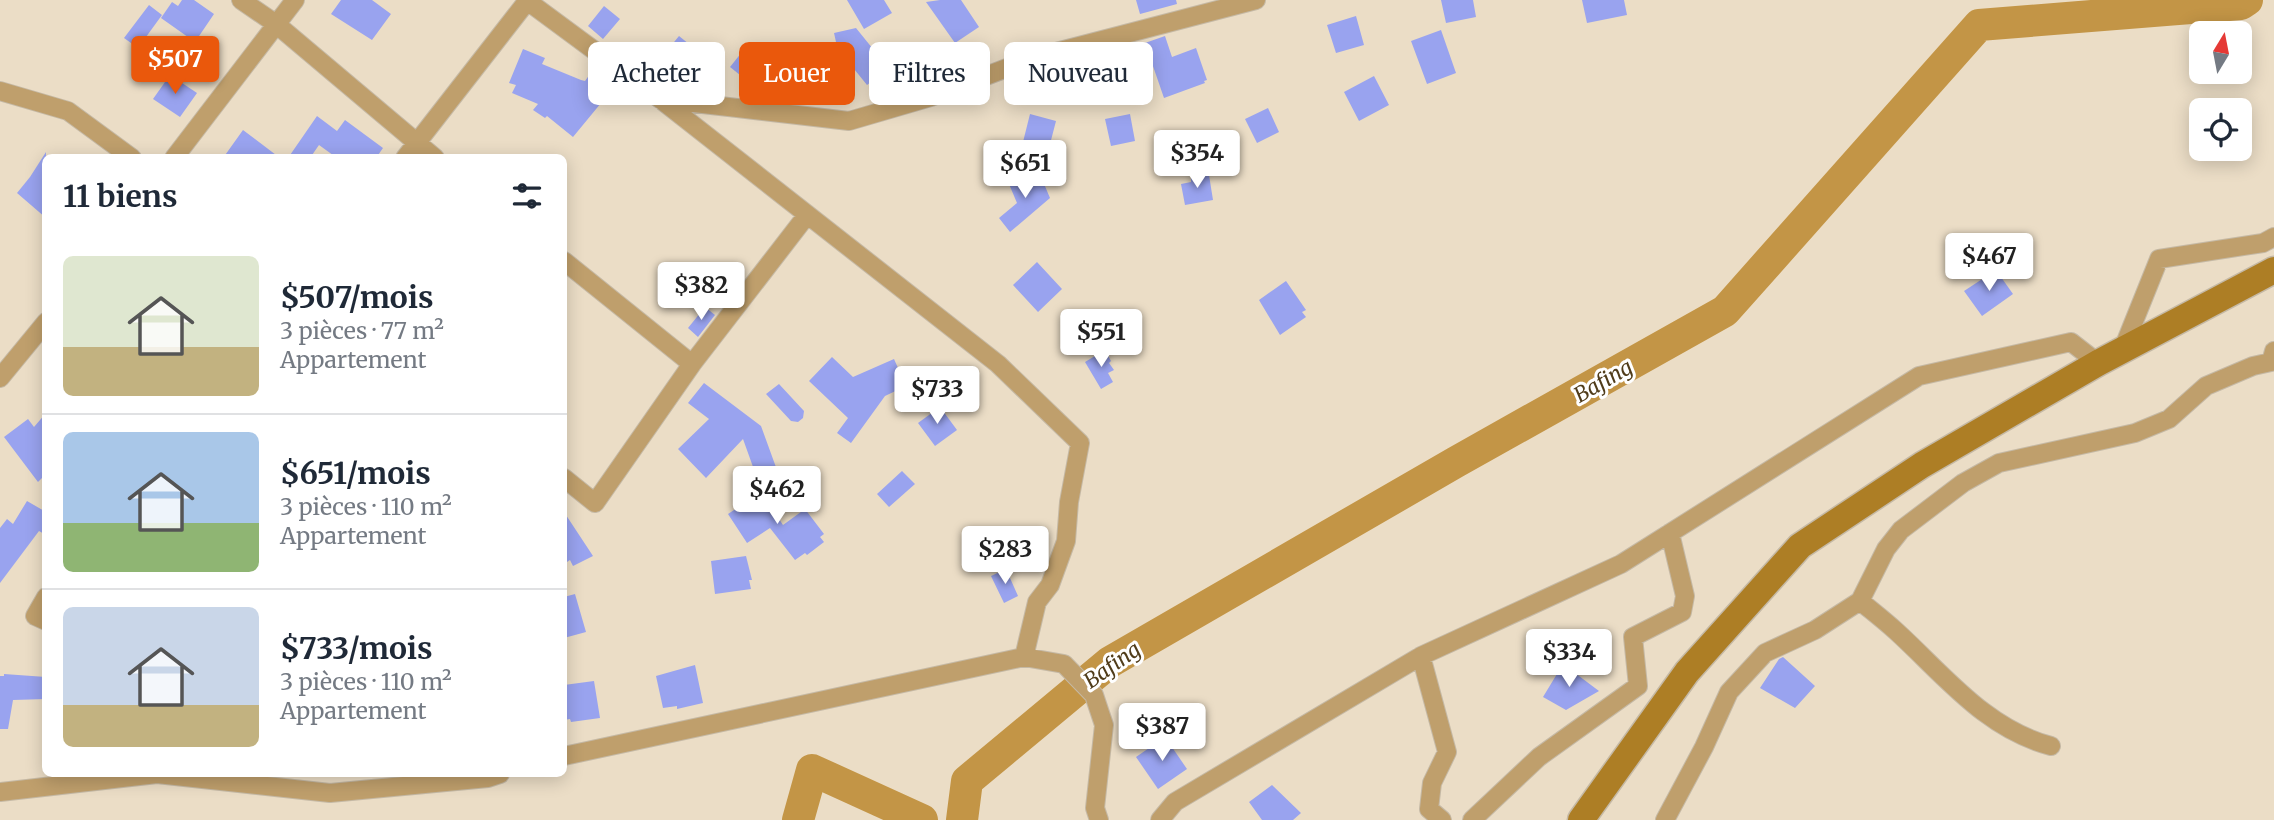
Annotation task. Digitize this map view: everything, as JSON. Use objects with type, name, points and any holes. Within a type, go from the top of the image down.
[{"type":"main road","points":[[1581,820],[1687,672],[1800,546],[1922,465],[2110,358],[2274,270]]},
{"type":"street","points":[[241,0],[276,24],[430,154]]},
{"type":"street","points":[[177,154],[295,0]]},
{"type":"street","points":[[408,154],[527,0],[588,45]]},
{"type":"street","points":[[712,105],[849,121],[931,97],[1033,58],[1194,8],[1255,0]]},
{"type":"street","points":[[0,90],[68,111],[127,154]]},
{"type":"street","points":[[668,105],[998,364],[1080,443],[1069,502],[1066,541],[1050,585],[1037,602],[1024,657]]},
{"type":"street","points":[[567,480],[595,503],[692,363],[807,215]]},
{"type":"street","points":[[1160,820],[1175,802],[1421,656],[1621,564],[1919,376],[2071,342],[2110,358],[2160,259],[2263,243],[2274,237]]},
{"type":"street","points":[[567,263],[692,363]]},
{"type":"street","points":[[0,379],[42,327]]},
{"type":"street","points":[[1665,820],[1704,747],[1729,692],[1765,653],[1815,630],[1860,601],[1886,549],[1901,530],[1963,483],[1999,463],[2135,433],[2169,419],[2206,387],[2253,366],[2273,361]]},
{"type":"street","points":[[1472,820],[1539,757],[1638,685],[1633,637],[1682,612],[1685,596],[1670,533]]},
{"type":"street","points":[[1860,601],[1989,717],[2027,740],[2051,746]]},
{"type":"street","points":[[42,604],[35,616],[42,619]]},
{"type":"street","points":[[1421,656],[1447,752],[1432,783],[1429,809],[1442,820]]},
{"type":"street","points":[[567,755],[1024,657],[1064,664],[1094,695],[1104,725],[1095,808],[1100,820]]},
{"type":"street","points":[[0,792],[131,777]]},
{"type":"street","points":[[184,777],[330,793],[491,777]]},
{"type":"building","points":[[182,0],[194,0],[214,14],[195,42],[161,18],[172,2],[178,6]]},
{"type":"building","points":[[341,0],[372,0],[391,14],[372,40],[331,14]]},
{"type":"building","points":[[847,0],[884,0],[892,13],[864,29]]},
{"type":"building","points":[[961,0],[979,27],[954,42],[926,2]]},
{"type":"building","points":[[1136,0],[1176,0],[1177,4],[1140,14]]},
{"type":"building","points":[[1441,0],[1473,0],[1476,17],[1446,23]]},
{"type":"building","points":[[1582,0],[1624,0],[1627,15],[1587,23]]},
{"type":"building","points":[[149,5],[162,15],[138,48],[124,38]]},
{"type":"building","points":[[604,6],[620,19],[603,39],[588,26]]},
{"type":"building","points":[[1356,16],[1364,45],[1336,53],[1327,25]]},
{"type":"building","points":[[856,28],[869,44],[867,85],[855,70],[855,42],[836,42],[834,33]]},
{"type":"building","points":[[1441,30],[1456,73],[1427,84],[1411,41]]},
{"type":"building","points":[[679,36],[686,42],[674,42]]},
{"type":"building","points":[[1165,36],[1172,57],[1196,48],[1207,80],[1205,83],[1164,98],[1153,66],[1153,42],[1148,42]]},
{"type":"building","points":[[523,49],[545,58],[542,64],[581,80],[585,81],[588,77],[588,105],[599,105],[573,137],[547,116],[545,118],[533,110],[538,104],[512,93],[516,85],[509,83]]},
{"type":"building","points":[[739,56],[739,74],[730,67]]},
{"type":"building","points":[[170,75],[197,93],[180,117],[153,99]]},
{"type":"building","points":[[1374,76],[1389,105],[1359,121],[1344,92]]},
{"type":"building","points":[[1268,108],[1279,132],[1257,143],[1245,119]]},
{"type":"building","points":[[1030,114],[1056,121],[1049,148],[1023,142]]},
{"type":"building","points":[[1130,114],[1135,141],[1111,146],[1105,119]]},
{"type":"building","points":[[317,116],[337,131],[345,120],[383,148],[379,154],[331,154],[319,145],[313,154],[291,154]]},
{"type":"building","points":[[243,130],[275,154],[226,154]]},
{"type":"building","points":[[42,158],[42,215],[17,193]]},
{"type":"building","points":[[1039,172],[1050,198],[1010,232],[999,218],[1017,203],[1009,184]]},
{"type":"building","points":[[1209,175],[1213,200],[1185,205],[1181,184],[1191,182],[1191,178]]},
{"type":"building","points":[[1037,262],[1062,289],[1038,312],[1013,285]]},
{"type":"building","points":[[1996,270],[2013,294],[1982,316],[1964,291]]},
{"type":"building","points":[[1286,281],[1306,310],[1302,312],[1306,317],[1280,335],[1259,300]]},
{"type":"building","points":[[705,307],[715,315],[698,337],[688,328]]},
{"type":"building","points":[[1105,350],[1114,370],[1108,373],[1113,382],[1101,389],[1085,362]]},
{"type":"building","points":[[832,357],[853,377],[894,359],[906,386],[885,396],[851,443],[837,433],[848,418],[809,381]]},
{"type":"building","points":[[704,383],[761,426],[777,470],[757,478],[743,439],[706,478],[678,449],[709,419],[688,403]]},
{"type":"building","points":[[779,384],[804,411],[803,418],[798,422],[791,421],[766,394]]},
{"type":"building","points":[[940,407],[957,430],[935,446],[918,423]]},
{"type":"building","points":[[42,418],[42,478],[38,482],[4,437],[28,419],[34,427]]},
{"type":"building","points":[[902,471],[915,484],[889,507],[877,494]]},
{"type":"building","points":[[761,492],[783,525],[805,509],[824,534],[820,537],[824,542],[795,560],[770,528],[747,543],[728,514]]},
{"type":"building","points":[[27,501],[42,510],[42,533],[39,531],[0,583],[0,528],[7,519],[13,524]]},
{"type":"building","points":[[567,517],[593,556],[573,566],[570,560],[567,562]]},
{"type":"building","points":[[746,556],[752,580],[749,580],[751,589],[715,594],[711,561]]},
{"type":"building","points":[[1006,569],[1018,596],[1004,603],[991,576]]},
{"type":"building","points":[[575,594],[586,632],[567,637],[567,596]]},
{"type":"building","points":[[1783,657],[1815,686],[1795,708],[1760,688]]},
{"type":"building","points":[[1563,664],[1599,691],[1566,710],[1543,697]]},
{"type":"building","points":[[695,665],[703,703],[677,709],[677,706],[663,708],[656,676]]},
{"type":"building","points":[[0,676],[42,677],[42,699],[13,700],[8,729],[0,729]]},
{"type":"building","points":[[594,681],[600,718],[571,722],[567,720],[567,685]]},
{"type":"building","points":[[1165,737],[1187,769],[1158,789],[1136,757]]},
{"type":"building","points":[[1272,785],[1301,813],[1293,820],[1262,820],[1249,802]]},
{"type":"waterway","name":"Bafing","points":[[962,820],[967,781],[1110,662],[1456,462],[1725,311],[1979,25],[2241,4],[2247,0]]},
{"type":"waterway","name":"Bafing","points":[[798,820],[812,770],[922,820]]}]
